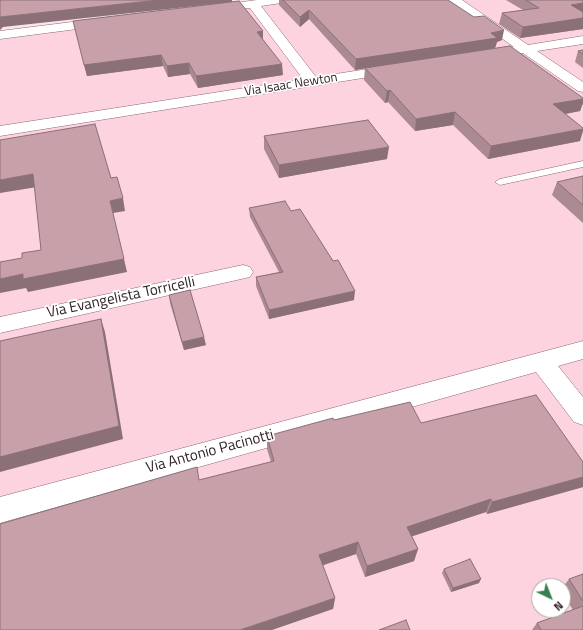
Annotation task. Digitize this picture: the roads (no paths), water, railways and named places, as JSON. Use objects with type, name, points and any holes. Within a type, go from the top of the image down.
[{"type":"street","points":[[198,10],[281,0]]},
{"type":"street","points":[[454,0],[583,88]]},
{"type":"street","points":[[253,4],[312,82]]},
{"type":"street","points":[[0,35],[119,20]]},
{"type":"street","points":[[473,57],[583,40]]},
{"type":"street","name":"Via Isaac Newton","points":[[0,130],[411,66]]},
{"type":"street","name":"Via Evangelista Torricelli","points":[[0,325],[243,272]]},
{"type":"street","name":"Via Antonio Pacinotti","points":[[0,510],[583,350]]},
{"type":"street","points":[[541,362],[583,415]]},
{"type":"lane","points":[[500,182],[583,164]]}]
